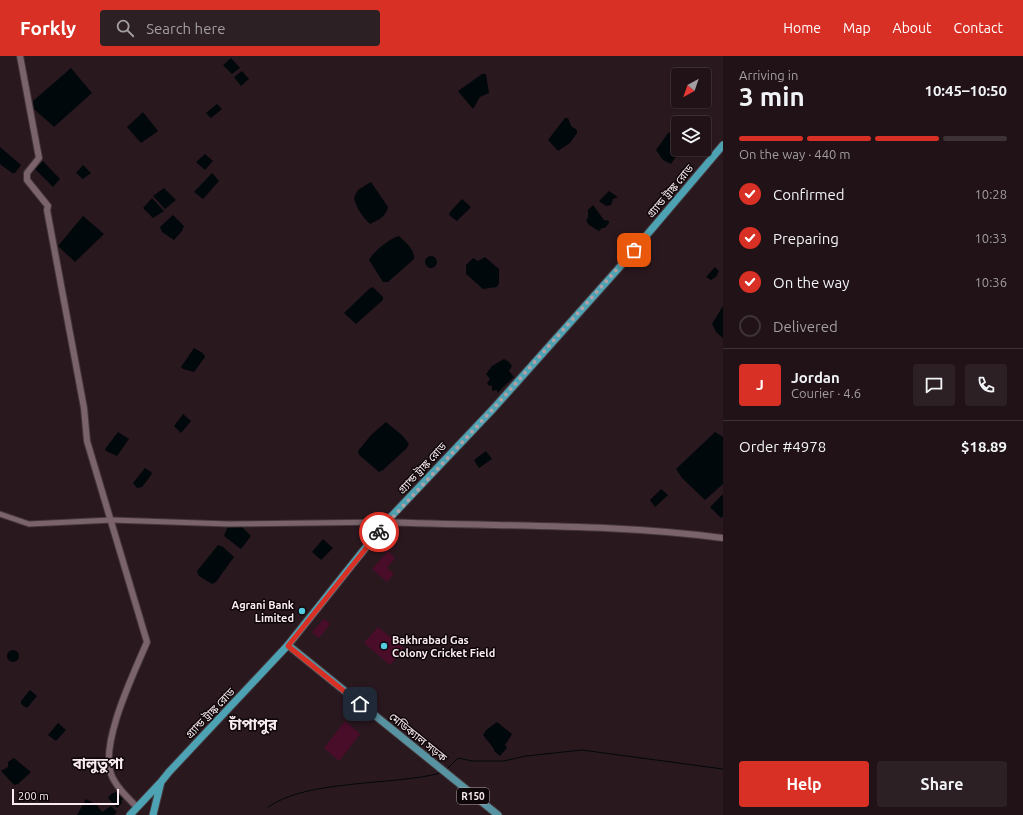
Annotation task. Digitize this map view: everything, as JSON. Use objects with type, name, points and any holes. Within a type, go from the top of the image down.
[{"type":"highway","name":"গ্র্যান্ড ট্রাঙ্ক রোড","points":[[153,815],[161,782],[288,646],[386,522],[493,409],[614,275],[723,145]]},
{"type":"highway","points":[[130,815],[161,782]]},
{"type":"main road","points":[[20,56],[39,158],[27,173],[27,180],[48,206],[47,210],[84,408],[87,441],[112,520],[147,642],[122,699],[108,757],[111,774],[122,792],[137,807]]},
{"type":"main road","points":[[386,522],[602,528],[684,533],[723,538]]},
{"type":"main road","name":"মেডিক্যাল সড়ক","points":[[288,646],[498,815]]},
{"type":"street","points":[[0,514],[29,524],[112,520],[228,524],[386,522]]},
{"type":"shaded area","points":[[231,58],[240,68],[232,74],[223,65]]},
{"type":"shaded area","points":[[71,68],[92,93],[54,127],[34,109],[33,101]]},
{"type":"shaded area","points":[[242,71],[249,79],[241,86],[234,77]]},
{"type":"shaded area","points":[[482,74],[486,74],[489,93],[480,97],[473,109],[458,91]]},
{"type":"shaded area","points":[[217,104],[222,109],[211,118],[206,113]]},
{"type":"shaded area","points":[[143,112],[158,131],[141,143],[127,127]]},
{"type":"shaded area","points":[[565,118],[568,118],[571,126],[577,130],[577,133],[570,143],[558,151],[548,140]]},
{"type":"shaded area","points":[[671,132],[671,156],[676,156],[671,164],[663,160],[656,150],[668,133]]},
{"type":"shaded area","points":[[0,147],[21,165],[15,173],[12,173],[0,164]]},
{"type":"shaded area","points":[[205,154],[213,161],[205,170],[196,162]]},
{"type":"shaded area","points":[[43,161],[60,179],[53,187],[35,169]]},
{"type":"shaded area","points":[[83,165],[91,173],[83,179],[76,173]]},
{"type":"shaded area","points":[[212,173],[219,181],[203,199],[194,192]]},
{"type":"shaded area","points":[[371,182],[388,207],[384,216],[370,224],[360,212],[354,197],[358,190]]},
{"type":"shaded area","points":[[164,188],[176,200],[165,209],[153,196]]},
{"type":"shaded area","points":[[609,191],[618,197],[613,199],[611,205],[606,206],[599,201]]},
{"type":"shaded area","points":[[152,198],[164,211],[153,218],[143,208]]},
{"type":"shaded area","points":[[462,199],[471,207],[457,221],[449,215]]},
{"type":"shaded area","points":[[593,205],[604,220],[609,221],[605,228],[602,228],[599,231],[589,225],[586,220],[588,218],[588,210]]},
{"type":"shaded area","points":[[173,215],[184,226],[182,231],[174,240],[162,232],[160,227]]},
{"type":"shaded area","points":[[83,216],[104,234],[75,262],[58,246]]},
{"type":"shaded area","points":[[399,236],[407,243],[413,252],[414,259],[388,282],[383,282],[369,260],[382,246],[391,239]]},
{"type":"shaded area","points":[[433,256],[436,257],[436,267],[429,268],[426,267],[425,260],[426,257]]},
{"type":"shaded area","points":[[485,257],[499,269],[499,283],[497,287],[483,289],[466,274],[466,265],[473,258],[478,261]]},
{"type":"shaded area","points":[[715,267],[719,271],[716,277],[711,280],[706,277]]},
{"type":"shaded area","points":[[373,287],[383,297],[383,300],[356,324],[344,313]]},
{"type":"shaded area","points":[[723,306],[723,338],[716,332],[712,324]]},
{"type":"shaded area","points":[[194,348],[203,353],[205,357],[194,372],[181,367]]},
{"type":"shaded area","points":[[504,359],[512,366],[509,371],[514,377],[497,393],[497,390],[492,391],[492,386],[488,385],[487,383],[490,379],[486,374],[492,366]]},
{"type":"shaded area","points":[[183,414],[191,421],[181,433],[174,426]]},
{"type":"shaded area","points":[[386,422],[403,436],[409,444],[407,448],[379,472],[359,455],[358,451],[371,435]]},
{"type":"shaded area","points":[[118,432],[129,439],[117,456],[106,451],[105,449]]},
{"type":"shaded area","points":[[715,432],[723,437],[723,484],[705,500],[682,478],[676,469]]},
{"type":"shaded area","points":[[486,451],[492,459],[479,468],[474,460]]},
{"type":"shaded area","points":[[145,468],[152,474],[142,487],[137,488],[133,483]]},
{"type":"shaded area","points":[[661,489],[668,495],[655,507],[650,500]]},
{"type":"shaded area","points":[[723,494],[723,516],[721,518],[710,507]]},
{"type":"shaded area","points":[[228,526],[241,526],[251,536],[241,549],[224,536]]},
{"type":"shaded area","points":[[323,539],[333,548],[321,560],[312,552]]},
{"type":"shaded area","points":[[218,545],[223,547],[234,557],[216,582],[212,584],[199,576],[197,571]]},
{"type":"shaded area","points":[[388,551],[395,558],[387,568],[394,574],[387,582],[372,569]]},
{"type":"shaded area","points":[[324,619],[330,624],[319,638],[312,632]]},
{"type":"shaded area","name":"Bakhrabad Gas Colony Cricket Field","points":[[378,627],[404,648],[390,665],[364,643]]},
{"type":"shaded area","points":[[11,650],[15,650],[19,656],[15,662],[11,662],[7,658],[7,654]]},
{"type":"shaded area","points":[[30,690],[37,696],[27,708],[21,704],[21,701]]},
{"type":"shaded area","points":[[345,721],[360,734],[339,761],[324,748]]},
{"type":"shaded area","points":[[497,722],[512,734],[505,745],[507,748],[500,756],[494,751],[483,735],[486,730]]},
{"type":"shaded area","points":[[58,723],[66,730],[56,741],[48,735]]},
{"type":"shaded area","points":[[14,758],[31,772],[18,784],[14,785],[1,771],[8,767],[8,762]]},
{"type":"shaded area","points":[[116,792],[123,799],[121,801],[122,803],[117,808],[108,798],[111,794]]},
{"type":"shaded area","points":[[86,799],[97,805],[102,812],[111,806],[117,812],[114,815],[77,815]]},
{"type":"waterway","points":[[447,769],[458,758],[472,761],[504,761],[526,756],[582,750],[723,769]]},
{"type":"waterway","points":[[268,807],[285,798],[327,787],[398,780],[441,773]]},
{"type":"way so far","points":[[379,532],[386,522],[418,490],[493,409],[602,288],[634,250]]},
{"type":"place","name":"Agrani Bank Limited","points":[[302,611]]},
{"type":"place","name":"Bakhrabad Gas Colony Cricket Field","points":[[384,646]]},
{"type":"district","name":"চাঁপাপুর","points":[[253,724]]},
{"type":"district","name":"বালুতুপা","points":[[98,763]]},
{"type":"route","points":[[360,704],[288,646],[379,532]]}]
